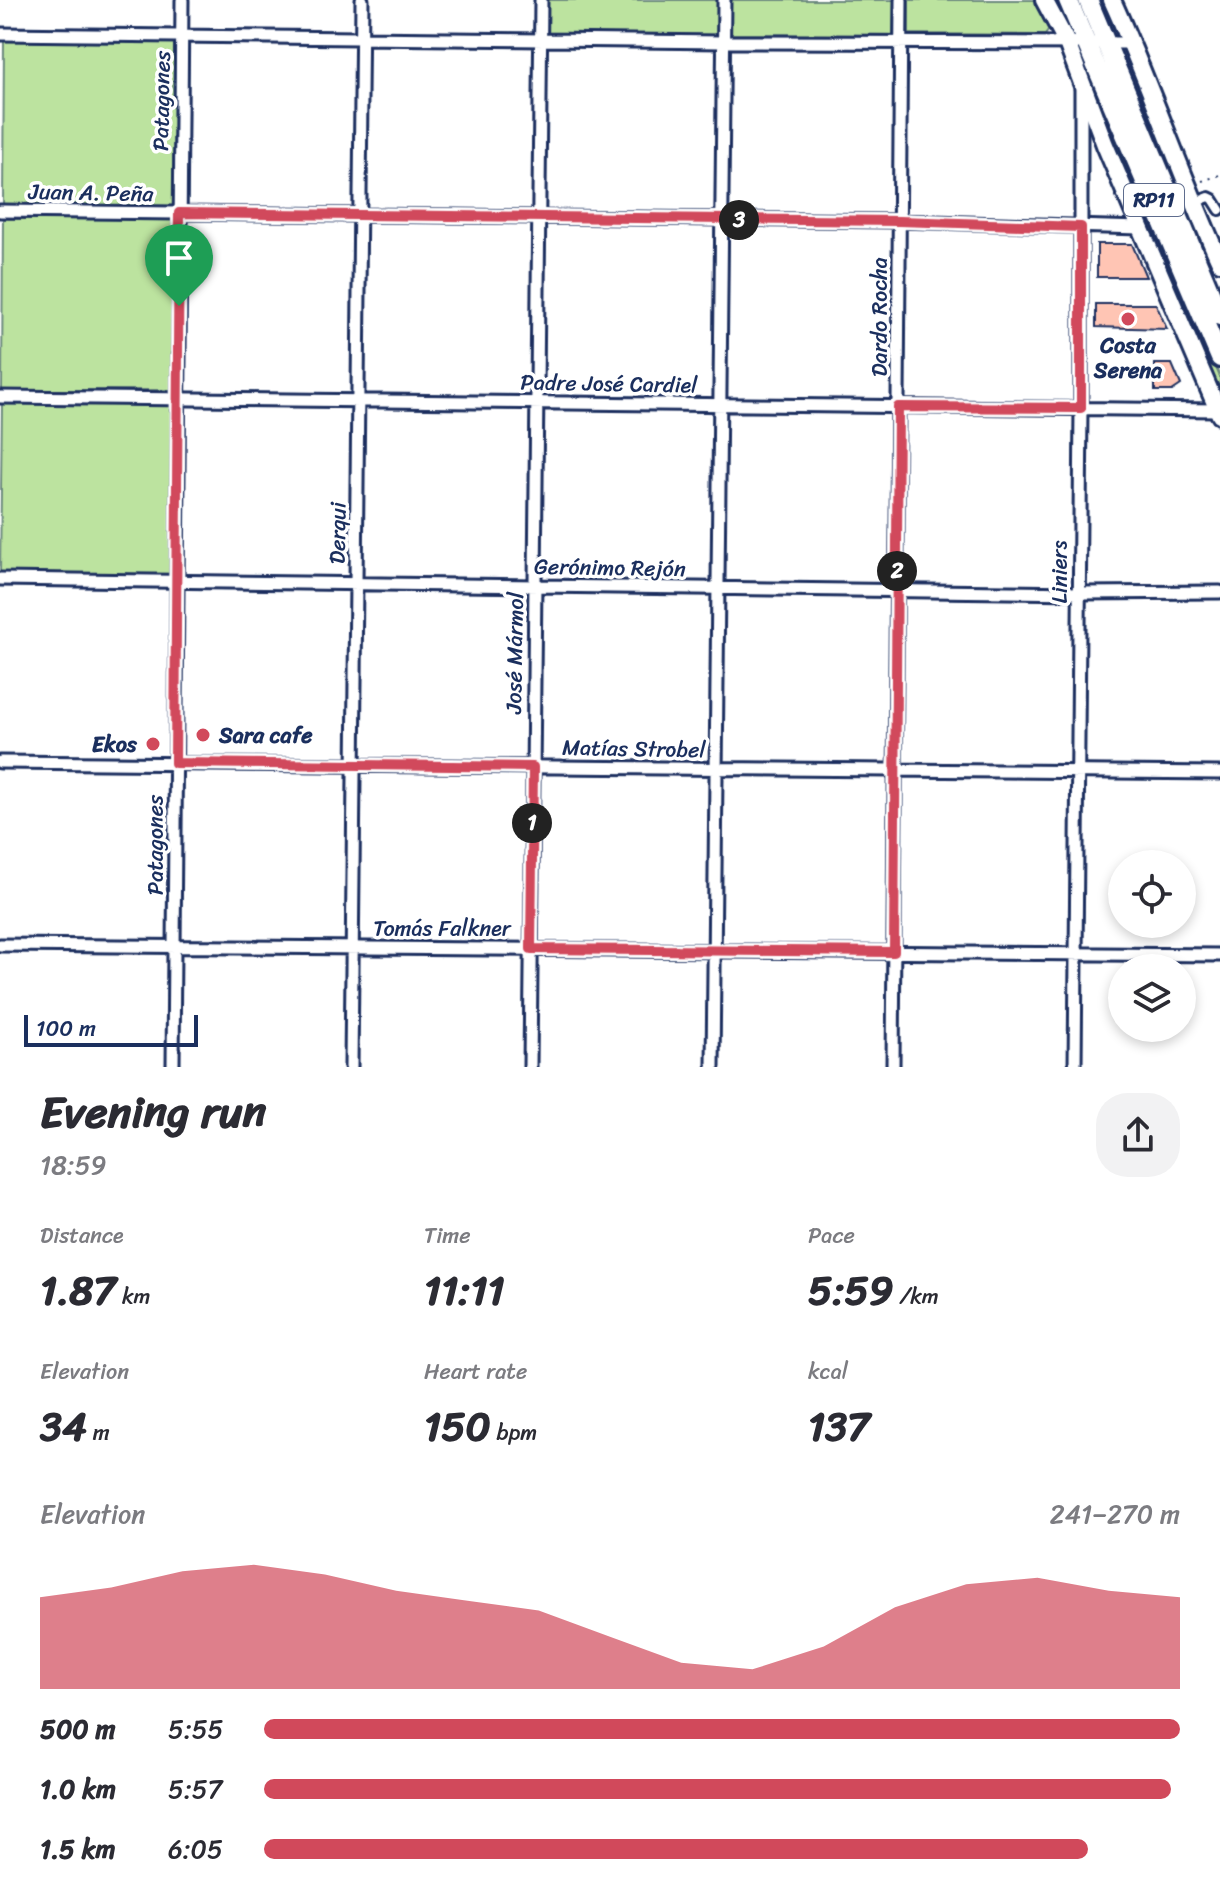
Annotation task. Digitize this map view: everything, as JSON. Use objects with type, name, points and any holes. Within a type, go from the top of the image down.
[{"type":"main road","points":[[1044,0],[1067,43],[1105,145],[1219,413]]},
{"type":"main road","name":"RP11","points":[[1068,0],[1220,358]]},
{"type":"main road","name":"RP11","points":[[1088,0],[1220,316]]},
{"type":"main road","points":[[1112,0],[1220,262]]},
{"type":"street","name":"Patagones","points":[[173,1067],[182,0]]},
{"type":"street","name":"Derqui","points":[[351,1067],[362,0]]},
{"type":"street","name":"José Mármol","points":[[530,1067],[541,0]]},
{"type":"street","points":[[713,1067],[724,0]]},
{"type":"street","name":"Dardo Rocha","points":[[893,1067],[901,0]]},
{"type":"street","points":[[0,34],[1131,43]]},
{"type":"street","name":"Liniers","points":[[1075,1067],[1081,78]]},
{"type":"street","points":[[1194,203],[1209,197],[1220,210]]},
{"type":"street","name":"Juan A. Peña","points":[[0,211],[899,221],[1141,228]]},
{"type":"street","name":"Padre José Cardiel","points":[[0,397],[1081,408],[1219,413]]},
{"type":"street","name":"Gerónimo Rejón","points":[[0,579],[1079,593],[1220,592]]},
{"type":"street","name":"Matías Strobel","points":[[0,762],[1220,773]]},
{"type":"street","name":"Tomás Falkner","points":[[0,945],[1220,955]]},
{"type":"path","points":[[1197,183],[1220,175]]},
{"type":"green space","points":[[544,0],[720,0],[720,39],[543,34]]},
{"type":"green space","points":[[730,0],[894,0],[893,35],[730,34]]},
{"type":"green space","points":[[909,0],[1036,0],[1051,27],[1045,35],[909,34]]},
{"type":"green space","points":[[4,41],[174,41],[173,206],[3,205]]},
{"type":"green space","points":[[1085,60],[1220,377],[1220,399],[1111,143],[1080,62]]},
{"type":"green space","points":[[3,219],[173,219],[172,390],[2,390]]},
{"type":"green space","points":[[2,403],[172,404],[171,575],[0,574]]},
{"type":"building","points":[[1097,244],[1132,244],[1146,277],[1097,277]]},
{"type":"building","points":[[1096,304],[1156,304],[1167,329],[1096,327]]},
{"type":"building","points":[[1155,364],[1172,364],[1181,385],[1172,391],[1155,391]]},
{"type":"place","name":"Costa Serena","points":[[1128,319]]},
{"type":"place","name":"Sara cafe","points":[[203,735]]},
{"type":"place","name":"Ekos","points":[[153,744]]},
{"type":"route","points":[[179,213],[899,221],[1081,227],[1081,408],[898,407],[894,952],[531,949],[533,767],[175,763],[179,306],[179,213]]}]
